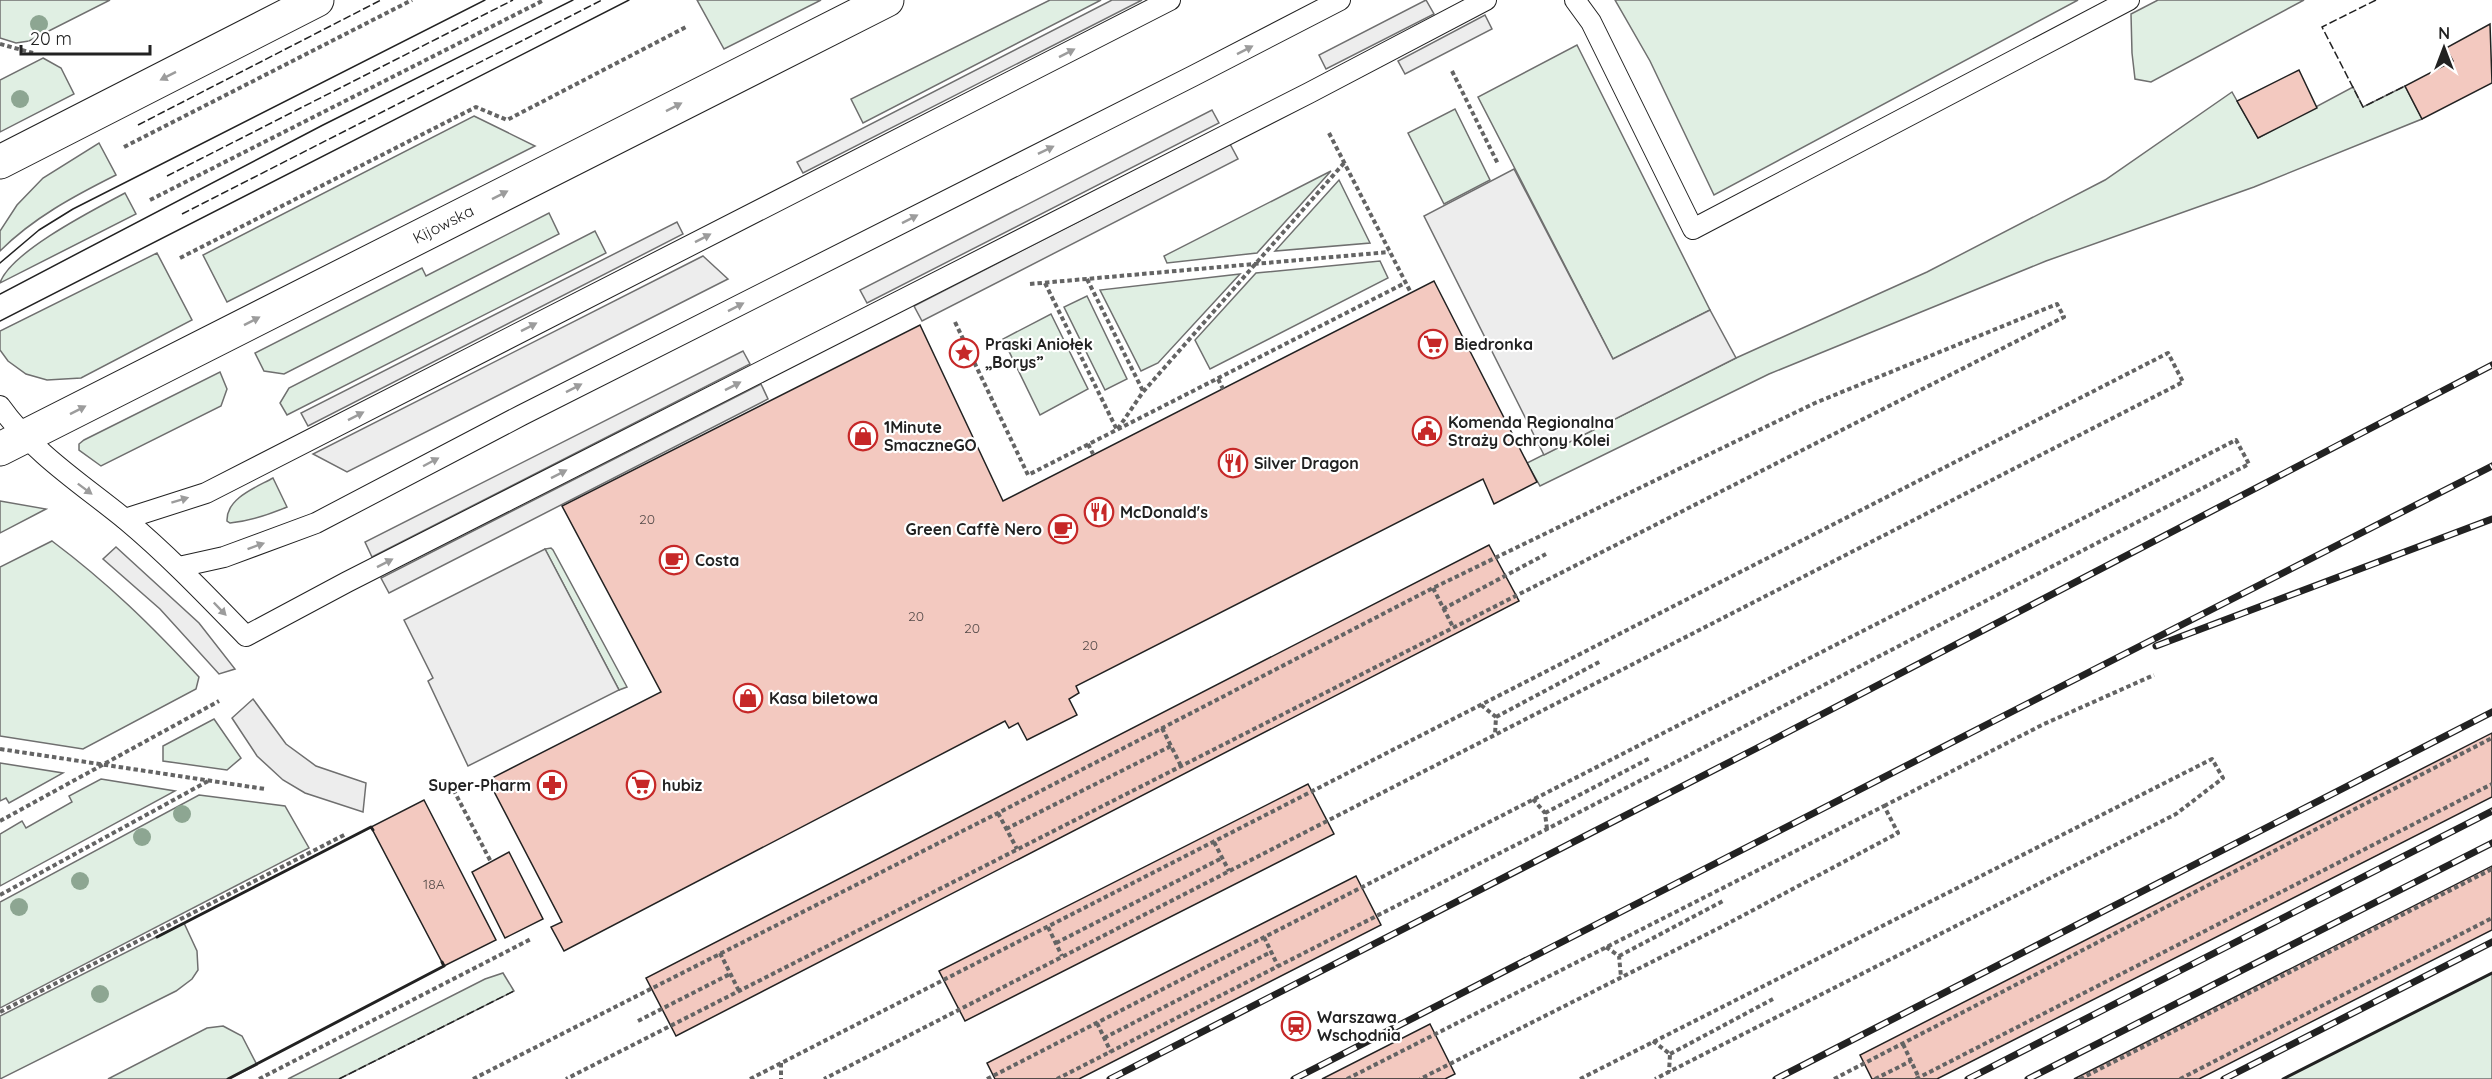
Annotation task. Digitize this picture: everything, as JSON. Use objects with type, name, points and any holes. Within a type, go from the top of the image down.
[{"type":"street","points":[[0,162],[317,0]]},
{"type":"street","name":"Kijowska","points":[[13,443],[887,0]]},
{"type":"lane","points":[[125,519],[206,493],[1170,0]]},
{"type":"lane","points":[[179,567],[224,557],[316,523],[522,415],[1340,0]]},
{"type":"lane","points":[[0,406],[13,443],[63,472],[125,519],[179,567],[246,636],[357,577],[1325,85],[1486,0]]},
{"type":"lane","points":[[1575,0],[1591,22],[1693,229],[2129,0]]},
{"type":"path","points":[[124,147],[412,0]]},
{"type":"path","points":[[150,200],[544,0]]},
{"type":"path","points":[[180,258],[476,107],[507,120],[686,27]]},
{"type":"path","points":[[0,44],[33,53]]},
{"type":"path","points":[[1452,71],[1498,164]]},
{"type":"path","points":[[1329,133],[1411,293]]},
{"type":"path","points":[[1117,430],[1143,392],[1344,163]]},
{"type":"path","points":[[1030,284],[1389,252]]},
{"type":"path","points":[[1087,279],[1143,392]]},
{"type":"path","points":[[1045,283],[1117,430]]},
{"type":"path","points":[[955,322],[1028,475],[1405,283]]},
{"type":"path","points":[[472,1079],[998,813],[1433,588],[1815,403],[2057,304],[2064,317],[566,1079]]},
{"type":"path","points":[[750,1079],[2168,353],[2183,381],[824,1079]]},
{"type":"path","points":[[1218,379],[1223,389]]},
{"type":"path","points":[[987,1079],[2236,440],[2248,464],[1547,829],[1057,1079]]},
{"type":"path","points":[[1088,444],[1093,454]]},
{"type":"path","points":[[1443,609],[1546,554]]},
{"type":"path","points":[[1433,588],[1453,627]]},
{"type":"path","points":[[1496,717],[1600,661]]},
{"type":"path","points":[[1347,1079],[2044,724],[2154,675]]},
{"type":"path","points":[[0,820],[219,701]]},
{"type":"path","points":[[1481,705],[1496,717]]},
{"type":"path","points":[[1495,734],[1496,717]]},
{"type":"path","points":[[1162,728],[1181,766]]},
{"type":"path","points":[[1834,1079],[2492,738]]},
{"type":"path","points":[[1006,829],[1171,746]]},
{"type":"path","points":[[0,748],[265,789]]},
{"type":"path","points":[[1545,813],[1650,758]]},
{"type":"path","points":[[1580,1079],[2212,759],[2223,778],[2176,814],[1655,1079]]},
{"type":"path","points":[[0,895],[210,780]]},
{"type":"path","points":[[450,783],[491,862]]},
{"type":"path","points":[[1903,1044],[1917,1078],[2492,784]]},
{"type":"path","points":[[1533,799],[1545,813],[1547,829]]},
{"type":"path","points":[[1420,1079],[1725,925],[1898,833],[1884,806]]},
{"type":"path","points":[[998,813],[1017,850]]},
{"type":"path","points":[[0,1012],[346,834]]},
{"type":"path","points":[[1214,842],[1229,871]]},
{"type":"path","points":[[1056,943],[1222,858]]},
{"type":"path","points":[[2080,1079],[2492,869]]},
{"type":"path","points":[[1619,956],[1723,901]]},
{"type":"path","points":[[2180,1079],[2492,918]]},
{"type":"path","points":[[1048,927],[1062,956]]},
{"type":"path","points":[[1264,937],[1278,966]]},
{"type":"path","points":[[259,1079],[531,939]]},
{"type":"path","points":[[1606,947],[1619,956],[1621,976]]},
{"type":"path","points":[[1104,1038],[1271,952]]},
{"type":"path","points":[[720,953],[739,991]]},
{"type":"path","points":[[638,1021],[730,974]]},
{"type":"path","points":[[1670,1054],[1773,999]]},
{"type":"path","points":[[1097,1023],[1111,1052]]},
{"type":"path","points":[[1653,1041],[1670,1054]]},
{"type":"path","points":[[1669,1072],[1670,1054]]},
{"type":"path","points":[[1875,1079],[1911,1061]]},
{"type":"path","points":[[781,1063],[781,1079]]},
{"type":"green space","points":[[0,0],[110,0],[29,41],[16,43],[0,38]]},
{"type":"green space","points":[[697,0],[821,0],[724,49]]},
{"type":"green space","points":[[1050,0],[1101,0],[863,123],[851,99]]},
{"type":"green space","points":[[1615,0],[2078,0],[1714,195],[1650,61]]},
{"type":"green space","points":[[2158,0],[2304,0],[2151,82],[2135,79],[2131,14]]},
{"type":"green space","points":[[1577,45],[1710,310],[1613,359],[1478,97]]},
{"type":"green space","points":[[43,58],[61,68],[74,94],[0,132],[0,80]]},
{"type":"green space","points":[[2405,86],[2422,119],[2254,187],[2046,261],[1769,374],[1540,486],[1527,463],[1736,358],[1927,272],[2105,180],[2232,92],[2258,138],[2353,87],[2363,107]]},
{"type":"green space","points":[[1455,109],[1490,180],[1444,204],[1408,133]]},
{"type":"green space","points":[[474,116],[535,146],[227,302],[203,255]]},
{"type":"green space","points":[[99,143],[116,175],[40,218],[0,251],[0,231],[17,205],[43,178]]},
{"type":"green space","points":[[1331,171],[1257,253],[1167,263],[1164,256]]},
{"type":"green space","points":[[1339,180],[1370,243],[1275,251]]},
{"type":"green space","points":[[125,193],[136,214],[0,283],[7,271],[36,245],[75,220]]},
{"type":"green space","points":[[549,213],[559,234],[284,374],[264,371],[255,353],[422,268],[426,276]]},
{"type":"green space","points":[[595,231],[606,253],[287,415],[280,403],[289,388]]},
{"type":"green space","points":[[157,253],[192,320],[81,378],[47,380],[26,374],[8,361],[0,350],[0,331]]},
{"type":"green space","points":[[1380,261],[1388,278],[1210,369],[1195,340],[1256,273]]},
{"type":"green space","points":[[1240,274],[1158,363],[1141,371],[1100,290]]},
{"type":"green space","points":[[1087,296],[1127,379],[1105,390],[1064,307]]},
{"type":"green space","points":[[1051,314],[1088,389],[1040,415],[1003,339]]},
{"type":"green space","points":[[220,372],[227,389],[221,406],[101,466],[79,450],[79,444],[84,440]]},
{"type":"green space","points":[[273,478],[287,507],[252,519],[230,523],[227,521],[228,513],[237,500],[251,489]]},
{"type":"green space","points":[[0,501],[46,509],[0,533]]},
{"type":"green space","points":[[52,541],[128,605],[199,677],[196,689],[83,749],[0,736],[0,567]]},
{"type":"green space","points":[[551,548],[627,687],[619,690],[545,549]]},
{"type":"green space","points":[[214,719],[241,758],[227,770],[163,761],[163,746]]},
{"type":"green space","points":[[0,763],[63,773],[9,803],[6,798],[0,801]]},
{"type":"green space","points":[[101,779],[175,791],[0,886],[0,834],[22,821],[26,828],[72,802],[69,796]]},
{"type":"green space","points":[[199,795],[285,806],[309,848],[0,1008],[0,902]]},
{"type":"green space","points":[[184,923],[197,951],[198,970],[192,979],[176,991],[0,1079],[0,1016]]},
{"type":"green space","points":[[503,973],[514,991],[339,1079],[288,1079],[485,979]]},
{"type":"green space","points":[[2492,973],[2492,1079],[2283,1079]]},
{"type":"green space","points":[[223,1026],[242,1036],[257,1065],[228,1079],[108,1079],[207,1028]]},
{"type":"shaded area","points":[[1112,0],[1142,0],[803,173],[797,162]]},
{"type":"shaded area","points":[[1426,0],[1434,14],[1326,69],[1319,55]]},
{"type":"shaded area","points":[[1485,15],[1492,29],[1405,74],[1398,61]]},
{"type":"shaded area","points":[[1212,110],[1219,123],[867,303],[860,290]]},
{"type":"shaded area","points":[[1230,144],[1238,159],[922,321],[914,306]]},
{"type":"shaded area","points":[[1514,169],[1613,359],[1710,310],[1736,358],[1544,455],[1424,216]]},
{"type":"shaded area","points":[[677,222],[683,234],[308,426],[301,413]]},
{"type":"shaded area","points":[[703,256],[728,279],[347,472],[313,454]]},
{"type":"shaded area","points":[[743,351],[750,364],[372,557],[365,542]]},
{"type":"shaded area","points":[[761,384],[768,399],[389,593],[381,578]]},
{"type":"shaded area","points":[[116,547],[199,623],[235,669],[219,674],[160,609],[103,559]]},
{"type":"shaded area","points":[[545,549],[619,690],[468,766],[428,681],[433,678],[404,620]]},
{"type":"shaded area","points":[[253,699],[286,744],[316,766],[366,783],[363,812],[305,793],[283,780],[257,756],[232,718]]},
{"type":"building","points":[[2490,24],[2492,83],[2422,119],[2405,86],[2453,61],[2446,48]]},
{"type":"building","points":[[2299,70],[2317,108],[2258,138],[2237,101]]},
{"type":"building","points":[[1434,281],[1537,482],[1494,504],[1483,479],[1076,686],[1079,693],[1069,699],[1077,715],[1027,740],[1018,723],[1009,728],[1005,721],[564,951],[551,927],[562,922],[488,780],[661,692],[562,506],[920,325],[1003,501]]},
{"type":"building","points":[[1489,545],[1519,601],[676,1036],[646,978]]},
{"type":"building","points":[[2492,733],[2492,797],[1937,1079],[1872,1079],[1860,1055]]},
{"type":"building","points":[[1308,784],[1334,834],[965,1021],[939,971]]},
{"type":"building","points":[[424,800],[496,940],[444,966],[371,827]]},
{"type":"building","points":[[509,852],[543,919],[505,938],[472,872]]},
{"type":"building","points":[[2492,866],[2492,930],[2199,1079],[2074,1079]]},
{"type":"building","points":[[1356,876],[1381,925],[1079,1079],[995,1079],[987,1063]]},
{"type":"building","points":[[1430,1024],[1455,1074],[1445,1079],[1322,1079]]},
{"type":"tram line","points":[[0,263],[39,230],[73,209],[485,0]]},
{"type":"tram line","points":[[0,294],[323,125],[573,0]]},
{"type":"tram line","points":[[0,321],[629,0]]},
{"type":"railway","points":[[1110,1079],[1761,746],[2492,365]]},
{"type":"railway","points":[[1294,1079],[2492,466]]},
{"type":"railway","points":[[2156,646],[2492,519]]},
{"type":"railway","points":[[1776,1079],[2492,712]]},
{"type":"railway","points":[[1968,1079],[2492,811]]},
{"type":"railway","points":[[2028,1079],[2492,843]]},
{"type":"railway","points":[[2224,1079],[2492,942]]},
{"type":"fence","points":[[138,125],[381,0]]},
{"type":"fence","points":[[167,176],[513,0]]},
{"type":"fence","points":[[182,214],[602,0]]},
{"type":"fence","points":[[2376,0],[2322,27],[2363,107],[2405,86]]},
{"type":"fence","points":[[339,1079],[514,991]]},
{"type":"wall","points":[[157,937],[371,827],[373,830]]},
{"type":"wall","points":[[228,1079],[444,966],[442,962]]},
{"type":"wall","points":[[2283,1079],[2492,973]]},
{"type":"place","name":"Biedronka","points":[[1433,344]]},
{"type":"place","name":"Praski Aniołek „Borys”","points":[[964,353]]},
{"type":"place","name":"Komenda Regionalna Straży Ochrony Kolei","points":[[1427,431]]},
{"type":"place","name":"1Minute SmaczneGO","points":[[863,436]]},
{"type":"place","name":"Silver Dragon","points":[[1233,463]]},
{"type":"place","name":"McDonald's","points":[[1099,512]]},
{"type":"place","name":"Green Caffè Nero","points":[[1063,529]]},
{"type":"place","name":"Costa","points":[[674,560]]},
{"type":"place","name":"Kasa biletowa","points":[[748,698]]},
{"type":"place","name":"Super-Pharm","points":[[552,785]]},
{"type":"place","name":"hubiz","points":[[641,785]]},
{"type":"place","name":"Warszawa Wschodnia","points":[[1296,1026]]}]
